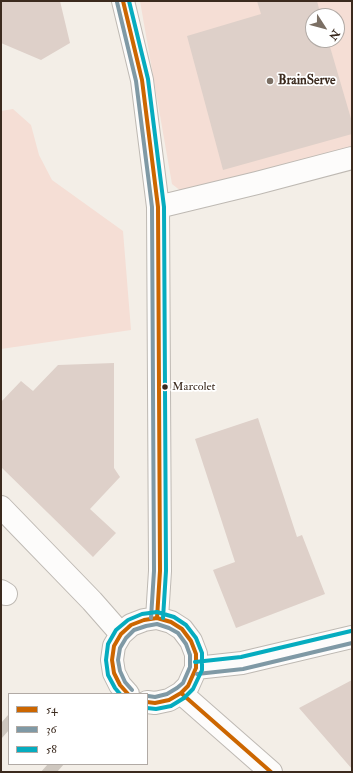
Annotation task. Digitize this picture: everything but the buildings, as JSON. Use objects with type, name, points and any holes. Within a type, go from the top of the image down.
[{"type":"street","points":[[123,1],[142,80],[158,207],[160,571],[157,618]]},
{"type":"street","points":[[158,207],[352,158]]},
{"type":"street","points":[[1,507],[92,601],[121,634]]},
{"type":"street","points":[[127,693],[120,685],[114,673],[112,660],[114,646],[121,634],[131,625],[144,620],[157,618],[171,622],[182,629],[191,640],[196,654],[196,668],[188,686],[180,693],[169,700],[155,703],[148,702]]},
{"type":"street","points":[[196,668],[242,663],[352,638]]},
{"type":"street","points":[[180,693],[271,772]]},
{"type":"shaded area","points":[[140,1],[352,1],[352,150],[186,195],[172,184]]},
{"type":"shaded area","points":[[13,109],[31,125],[39,155],[52,180],[123,231],[131,330],[1,349],[1,111]]},
{"type":"tunnel","points":[[1,723],[8,729]]},
{"type":"tunnel","points":[[49,765],[57,772]]},
{"type":"transit line","name":"54","points":[[123,1],[142,80],[158,207],[160,571],[157,618]]},
{"type":"transit line","name":"58","points":[[129,1],[148,79],[164,207],[166,571],[163,618]]},
{"type":"transit line","name":"36","points":[[117,2],[136,81],[152,207],[154,571],[151,618]]},
{"type":"transit line","name":"58","points":[[119,693],[108,675],[106,660],[108,644],[116,630],[128,620],[142,614],[157,612],[174,617],[186,625],[196,638],[202,653],[202,670],[193,689],[184,698],[171,706],[156,709],[148,708]]},
{"type":"transit line","name":"54","points":[[127,693],[120,685],[114,673],[112,660],[114,646],[121,634],[131,625],[144,620],[157,618],[171,622],[182,629],[191,641],[196,654],[196,668],[188,686],[181,693],[169,700],[155,703],[148,702]]},
{"type":"transit line","name":"36","points":[[132,690],[125,682],[120,671],[118,660],[120,648],[126,638],[134,630],[157,624],[169,628],[178,633],[186,644],[190,655],[190,667],[183,683],[177,688],[167,694],[155,697],[148,696]]},
{"type":"transit line","name":"58","points":[[195,662],[241,657],[351,631]]},
{"type":"transit line","name":"36","points":[[197,674],[243,669],[352,643]]},
{"type":"transit line","name":"54","points":[[181,693],[271,772]]},
{"type":"place","name":"BrainServe","points":[[270,81]]},
{"type":"place","name":"Marcolet","points":[[165,387]]}]
